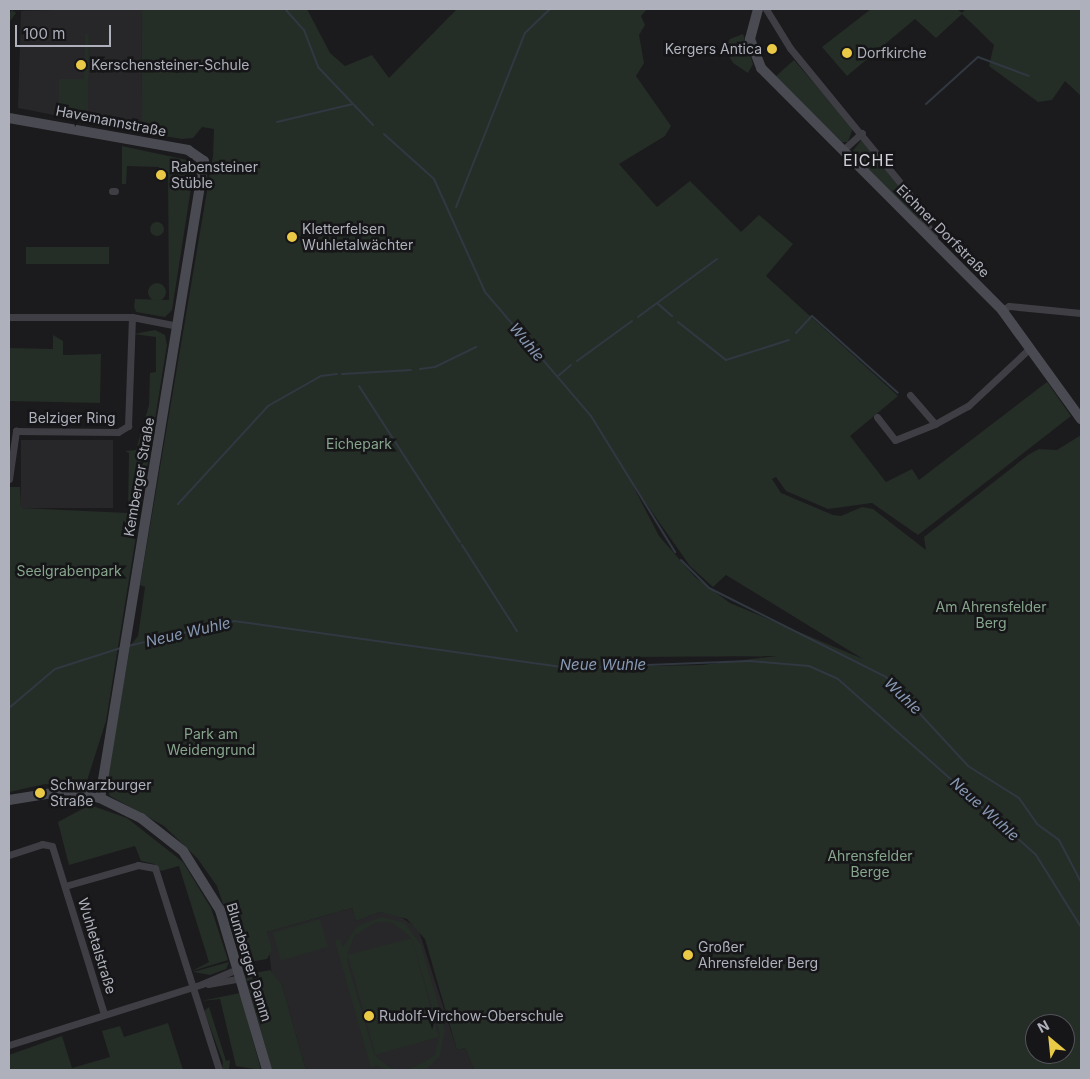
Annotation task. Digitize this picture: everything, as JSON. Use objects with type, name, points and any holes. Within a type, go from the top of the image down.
[{"type":"main road","name":"Eichner Dorfstraße","points":[[758,9],[750,31],[757,62],[1002,310],[1081,419]]},
{"type":"main road","name":"Havemannstraße","points":[[9,118],[188,150],[203,160]]},
{"type":"main road","name":"Kemberger Straße","points":[[100,798],[126,630],[178,326],[203,160]]},
{"type":"main road","points":[[9,800],[59,792],[100,798]]},
{"type":"main road","name":"Blumberger Damm","points":[[100,798],[158,829],[200,872],[220,910],[267,1070]]},
{"type":"street","name":"Eichner Dorfstraße","points":[[766,9],[790,48],[862,133],[908,192],[934,237]]},
{"type":"street","points":[[844,149],[862,133]]},
{"type":"street","points":[[1002,310],[1009,306],[1081,313]]},
{"type":"street","points":[[9,317],[132,317],[178,326]]},
{"type":"street","name":"Belziger Ring","points":[[9,479],[16,431],[118,432],[128,426],[132,317]]},
{"type":"street","points":[[876,417],[895,440],[935,424],[968,406],[1030,348]]},
{"type":"street","points":[[910,395],[935,424]]},
{"type":"street","name":"Wuhletalstraße","points":[[9,854],[42,844],[52,846],[104,1014]]},
{"type":"street","name":"Wuhletalstraße","points":[[65,886],[144,863],[158,872],[193,987]]},
{"type":"street","points":[[9,1045],[193,987],[222,975],[240,974]]},
{"type":"street","points":[[202,984],[227,982],[240,974]]},
{"type":"street","points":[[193,987],[220,1070]]},
{"type":"shaded area","name":"Kerschensteiner-Schule","points":[[142,9],[141,132],[18,108],[21,11]]},
{"type":"shaded area","points":[[21,440],[113,440],[113,508],[21,508]]},
{"type":"shaded area","name":"Rudolf-Virchow-Oberschule","points":[[352,908],[356,921],[380,912],[394,913],[418,928],[457,1050],[465,1048],[474,1070],[306,1070],[282,985],[272,977],[267,932]]},
{"type":"green space","points":[[142,9],[307,9],[330,53],[345,66],[372,55],[389,78],[457,9],[647,9],[641,16],[645,25],[639,35],[644,63],[636,76],[671,126],[665,136],[619,164],[657,207],[690,181],[741,232],[759,215],[793,244],[766,276],[898,396],[850,436],[886,482],[912,469],[919,480],[1047,382],[1071,416],[918,535],[872,503],[828,509],[786,491],[776,477],[772,479],[781,493],[833,515],[841,516],[862,507],[873,509],[926,550],[924,537],[1028,455],[1039,449],[1057,450],[1081,435],[1081,1070],[474,1070],[465,1048],[457,1050],[425,939],[407,919],[380,912],[356,921],[352,908],[267,932],[272,950],[267,959],[243,963],[217,886],[197,858],[164,826],[110,796],[106,786],[130,646],[138,636],[145,587],[140,585],[213,156],[214,129],[202,127],[193,138],[182,139],[141,132]],"holes":[[[631,482],[690,566],[713,587],[726,575],[863,659],[730,603],[695,577],[659,536]],[[777,656],[702,665],[596,667],[637,657]]]},
{"type":"green space","points":[[871,9],[957,9],[962,13],[966,9],[1081,9],[1081,96],[1065,81],[1052,100],[1038,102],[989,66],[994,45],[962,14],[936,38],[915,19],[847,76],[822,47]]},
{"type":"green space","points":[[12,10],[16,13],[9,22],[9,14]]},
{"type":"green space","points":[[85,34],[89,34],[88,111],[59,111],[59,79],[84,79]]},
{"type":"green space","points":[[743,34],[753,64],[748,73],[733,63],[725,49],[730,39]]},
{"type":"green space","points":[[794,60],[853,128],[848,142],[842,142],[775,77]]},
{"type":"green space","points":[[863,138],[909,199],[927,230],[852,152]]},
{"type":"green space","points":[[122,146],[187,160],[194,169],[172,310],[165,317],[136,312],[134,307],[135,299],[169,300],[168,172],[160,172],[159,167],[127,166],[126,184],[122,184]]},
{"type":"green space","points":[[154,222],[160,222],[164,229],[160,236],[154,236],[150,232],[150,226]]},
{"type":"green space","points":[[26,247],[109,247],[109,264],[26,264]]},
{"type":"green space","points":[[157,283],[163,286],[166,292],[163,298],[157,301],[151,298],[148,292],[151,286]]},
{"type":"green space","name":"Seelgrabenpark","points":[[155,330],[165,335],[167,345],[106,721],[85,787],[45,784],[9,792],[9,487],[20,487],[21,508],[128,513],[129,453],[125,451],[136,450],[149,405],[150,373],[156,372],[156,337],[134,334]]},
{"type":"green space","points":[[53,335],[63,341],[63,355],[101,354],[100,403],[9,401],[9,348],[53,349]]},
{"type":"green space","points":[[90,805],[127,818],[183,862],[211,908],[228,960],[192,971],[209,962],[179,866],[161,871],[154,864],[141,861],[135,846],[69,865],[58,822]]},
{"type":"green space","points":[[382,917],[405,923],[421,945],[445,1029],[440,1056],[426,1070],[408,1070],[434,1056],[440,1035],[412,939],[439,1037],[375,1055],[389,1067],[401,1070],[384,1070],[377,1065],[371,1068],[335,941],[340,939],[343,947],[357,926]],"holes":[[[376,922],[393,923],[412,938],[347,955],[354,936]],[[348,956],[375,1053],[374,1054],[347,961]]]},
{"type":"green space","points":[[320,919],[328,947],[281,960],[273,933]]},
{"type":"green space","points":[[229,962],[226,969],[210,975],[193,972]]},
{"type":"green space","points":[[270,970],[282,985],[306,1070],[272,1070],[245,975]]},
{"type":"green space","points":[[240,993],[261,1070],[236,1066],[220,999],[201,1001]]},
{"type":"green space","points":[[209,1007],[226,1061],[230,1060],[229,1070],[222,1070],[223,1062],[204,1011]]},
{"type":"green space","points":[[168,1023],[183,1070],[9,1070],[9,1055],[62,1036],[72,1068],[110,1057],[102,1031],[120,1026],[124,1037]]},
{"type":"waterway","name":"Wuhle","points":[[285,9],[304,30],[318,67],[373,125]]},
{"type":"waterway","points":[[456,207],[525,33],[550,9]]},
{"type":"waterway","points":[[926,104],[978,57],[1029,76]]},
{"type":"waterway","points":[[277,122],[353,104]]},
{"type":"waterway","name":"Wuhle","points":[[384,134],[434,179],[485,292],[591,416],[675,552]]},
{"type":"waterway","points":[[638,317],[717,259]]},
{"type":"waterway","points":[[657,303],[672,316]]},
{"type":"waterway","points":[[796,333],[812,316],[898,393]]},
{"type":"waterway","points":[[577,361],[632,321]]},
{"type":"waterway","points":[[678,322],[726,360],[789,340]]},
{"type":"waterway","points":[[420,369],[435,367],[476,347]]},
{"type":"waterway","points":[[558,376],[571,365]]},
{"type":"waterway","points":[[342,374],[411,370]]},
{"type":"waterway","points":[[178,504],[268,406],[321,376],[337,374]]},
{"type":"waterway","points":[[359,386],[460,542]]},
{"type":"waterway","points":[[462,545],[517,631]]},
{"type":"waterway","name":"Wuhle","points":[[681,560],[709,588],[886,677],[968,766],[1019,798],[1037,824],[1059,840],[1081,882]]},
{"type":"waterway","name":"Neue Wuhle","points":[[128,646],[234,621],[569,668],[750,661],[809,666],[838,679],[1036,855],[1081,927]]},
{"type":"waterway","name":"Neue Wuhle","points":[[9,708],[55,669],[121,648]]},
{"type":"place","name":"Kergers Antica","points":[[772,49]]},
{"type":"place","name":"Dorfkirche","points":[[847,53]]},
{"type":"place","name":"Kerschensteiner-Schule","points":[[81,65]]},
{"type":"place","name":"Rabensteiner Stüble","points":[[161,175]]},
{"type":"place","name":"Kletterfelsen Wuhletalwächter","points":[[292,237]]},
{"type":"place","name":"Schwarzburger Straße","points":[[40,793]]},
{"type":"place","name":"Großer Ahrensfelder Berg","points":[[688,955]]},
{"type":"place","name":"Rudolf-Virchow-Oberschule","points":[[369,1016]]},
{"type":"district","name":"EICHE","points":[[869,160]]},
{"type":"park label","name":"Eichepark","points":[[359,444]]},
{"type":"park label","name":"Am Ahrensfelder Berg","points":[[991,616]]},
{"type":"park label","name":"Park am Weidengrund","points":[[211,742]]},
{"type":"park label","name":"Ahrensfelder Berge","points":[[870,864]]}]
